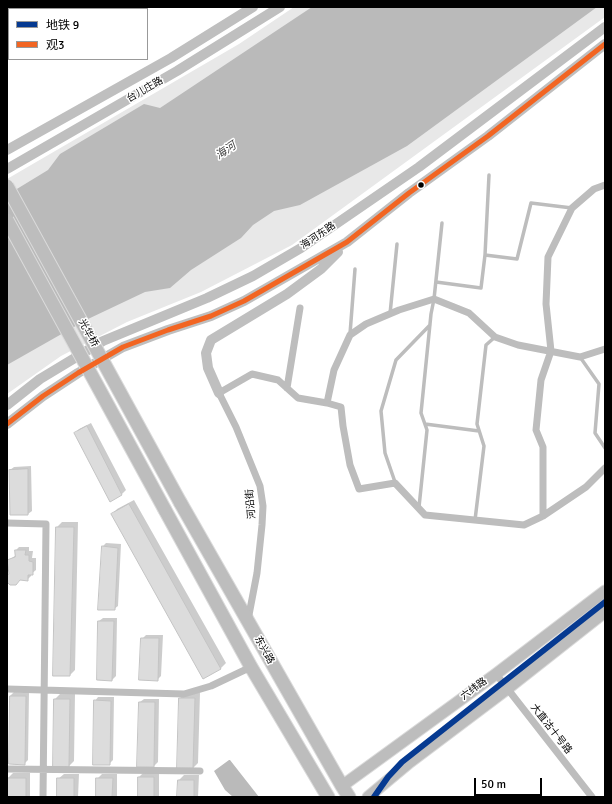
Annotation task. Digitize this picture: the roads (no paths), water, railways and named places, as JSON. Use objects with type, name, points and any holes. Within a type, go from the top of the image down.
[{"type":"highway","name":"光华桥","points":[[7,186],[180,502]]},
{"type":"highway","name":"光华桥","points":[[7,220],[165,510]]},
{"type":"highway","name":"东兴路","points":[[180,502],[248,621],[342,792],[349,797]]},
{"type":"highway","name":"东兴路","points":[[165,510],[251,667],[328,797]]},
{"type":"main road","name":"台儿庄路","points":[[7,150],[171,58],[253,7]]},
{"type":"main road","name":"台儿庄路","points":[[7,169],[177,71],[280,7]]},
{"type":"main road","name":"海河东路","points":[[7,405],[40,379],[103,341],[207,298],[253,276],[301,248],[419,167],[605,27]]},
{"type":"main road","name":"海河东路","points":[[7,424],[43,396],[72,377],[123,348],[168,330],[211,316],[244,301],[347,242],[410,193],[488,136],[605,44]]},
{"type":"main road","points":[[219,393],[208,368],[206,353],[211,340],[304,282],[321,269],[347,242]]},
{"type":"main road","name":"六纬路","points":[[342,792],[605,591]]},
{"type":"main road","name":"六纬路","points":[[368,797],[410,762],[507,689],[605,612]]},
{"type":"street","points":[[543,516],[543,447],[536,430],[541,380],[551,351],[546,304],[548,257],[572,208],[594,189],[605,185]]},
{"type":"street","points":[[327,403],[334,370],[350,335],[366,324],[434,299],[469,313],[495,337],[518,345],[580,357],[605,349]]},
{"type":"street","points":[[287,388],[300,308]]},
{"type":"street","points":[[219,393],[252,374],[278,380],[298,398],[342,407],[343,426],[350,465],[359,489],[395,483],[425,515],[524,525],[543,516],[586,487],[605,468]]},
{"type":"street","name":"河沿街","points":[[219,393],[236,427],[260,486],[263,506],[257,573],[248,621]]},
{"type":"street","points":[[7,523],[46,524],[43,797]]},
{"type":"street","points":[[7,689],[184,694],[211,686],[251,667]]},
{"type":"street","name":"大直沽十号路","points":[[496,674],[592,797]]},
{"type":"street","points":[[7,769],[200,771]]},
{"type":"lane","points":[[436,282],[481,288],[485,255],[489,175]]},
{"type":"lane","points":[[485,255],[517,259],[531,203],[572,208]]},
{"type":"lane","points":[[419,508],[427,430],[421,413],[442,223]]},
{"type":"lane","points":[[390,314],[397,244]]},
{"type":"lane","points":[[350,335],[355,269]]},
{"type":"lane","points":[[395,483],[385,453],[381,411],[396,360],[430,325]]},
{"type":"lane","points":[[475,520],[484,446],[477,424],[486,345],[495,337]]},
{"type":"lane","points":[[580,357],[599,384],[594,434],[605,448]]},
{"type":"lane","points":[[425,424],[479,431]]},
{"type":"water","name":"海河","points":[[312,7],[597,7],[407,146],[300,205],[274,211],[253,225],[241,238],[191,270],[170,288],[145,292],[88,319],[7,365],[7,195],[48,170],[60,154],[144,104],[160,108]]},
{"type":"water","points":[[229,760],[259,797],[233,797],[225,790],[214,771]]},
{"type":"metro line","name":"9","points":[[374,797],[388,777],[402,762],[605,602]]}]
